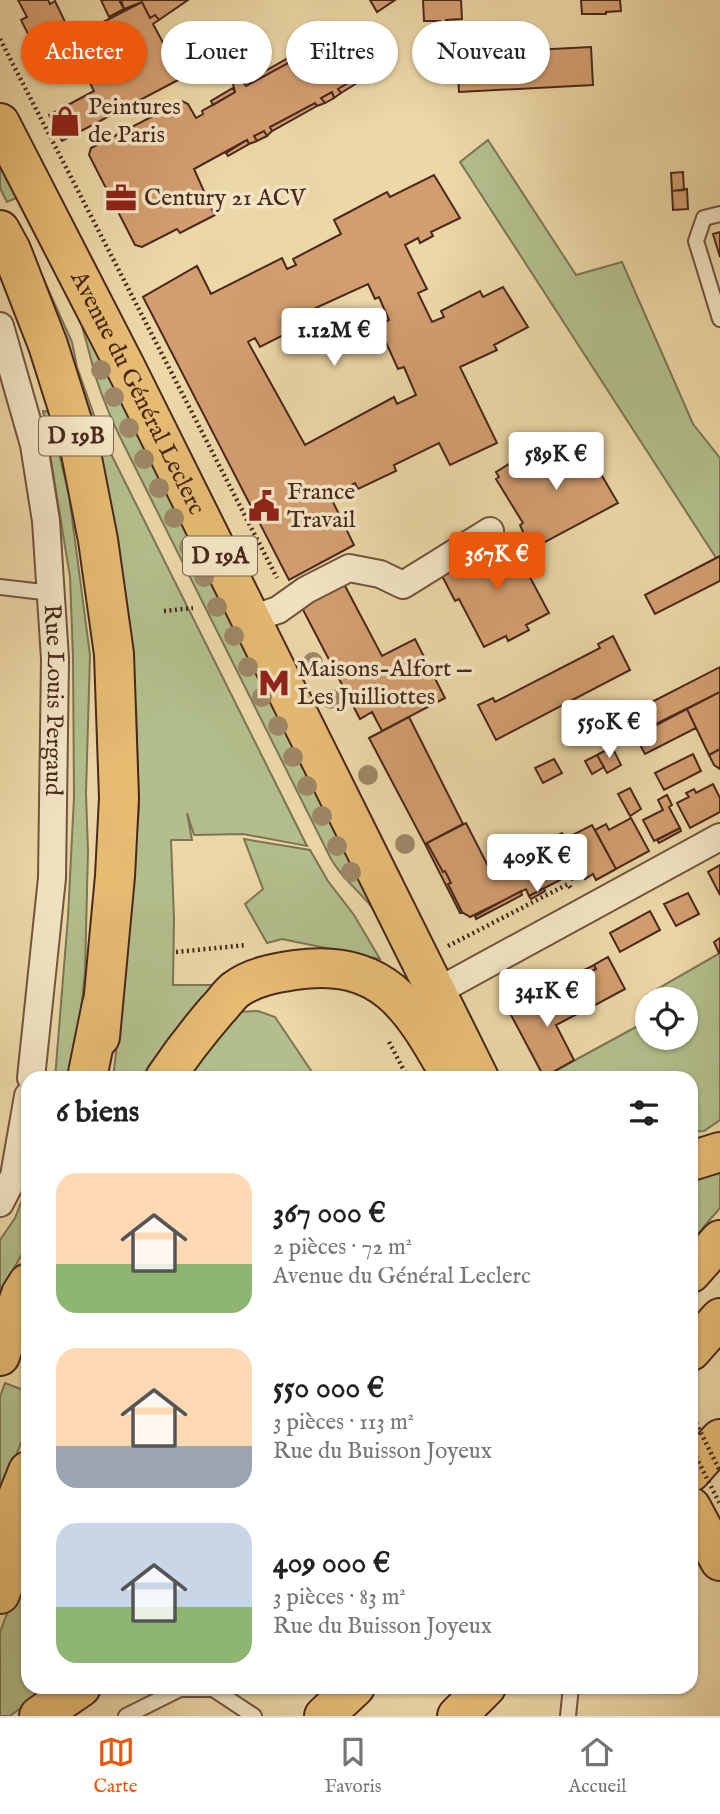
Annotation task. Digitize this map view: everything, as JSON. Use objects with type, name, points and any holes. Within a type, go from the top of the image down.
[{"type":"main road","name":"Avenue du Général Leclerc","points":[[0,123],[477,1071]]},
{"type":"main road","name":"D 19B","points":[[0,230],[48,345],[79,443],[114,654],[119,798],[115,876],[97,1071]]},
{"type":"main road","points":[[170,1071],[195,1034],[235,990],[263,976],[316,967],[347,970],[384,986],[403,1000],[421,1024],[448,1071]]},
{"type":"main road","points":[[88,1071],[102,1004]]},
{"type":"main road","points":[[698,1159],[720,1152]]},
{"type":"main road","points":[[698,1265],[720,1240]]},
{"type":"main road","points":[[0,1356],[21,1299]]},
{"type":"main road","points":[[698,1343],[720,1318]]},
{"type":"main road","points":[[698,1464],[720,1439]]},
{"type":"main road","points":[[0,1541],[21,1488]]},
{"type":"main road","points":[[698,1520],[720,1561]]},
{"type":"main road","points":[[0,1594],[21,1540]]},
{"type":"main road","points":[[39,1716],[71,1694]]},
{"type":"main road","points":[[324,1716],[348,1694]]},
{"type":"main road","points":[[457,1716],[479,1694]]},
{"type":"street","name":"Rue Louis Pergaud","points":[[0,326],[34,444],[46,521],[55,659],[52,878],[32,1071]]},
{"type":"street","points":[[251,619],[278,610],[306,590],[349,568],[380,574],[403,585],[490,531]]},
{"type":"street","points":[[438,991],[720,836]]},
{"type":"street","points":[[0,1203],[14,1176],[21,1136]]},
{"type":"lane","points":[[720,214],[704,218],[696,241],[720,319]]},
{"type":"lane","points":[[0,587],[51,593]]},
{"type":"lane","points":[[126,1716],[170,1694]]},
{"type":"lane","points":[[221,1694],[254,1716]]},
{"type":"lane","points":[[568,1716],[570,1694]]},
{"type":"path","points":[[164,611],[193,608]]},
{"type":"path","points":[[447,946],[568,884],[578,900]]},
{"type":"path","points":[[176,953],[247,945]]},
{"type":"path","points":[[698,1427],[720,1471]]},
{"type":"path","points":[[698,1461],[720,1504]]},
{"type":"green space","points":[[488,140],[576,275],[622,262],[693,424],[720,458],[720,564],[460,162]]},
{"type":"green space","points":[[0,162],[21,196],[7,202],[0,188]]},
{"type":"green space","points":[[34,258],[72,342],[77,367],[100,432],[307,846],[243,834],[194,835],[187,813],[192,840],[171,840],[173,985],[215,985],[153,1071],[114,1071],[139,808],[136,709],[126,630]]},
{"type":"green space","points":[[76,309],[413,978],[402,985],[406,973],[386,929],[370,905],[331,859],[117,431],[96,378]]},
{"type":"green space","points":[[43,411],[49,412],[69,495],[90,655],[85,972],[75,1071],[56,1071],[74,797],[70,577]]},
{"type":"green space","points":[[244,839],[310,850],[380,959],[282,939],[267,943],[245,904],[263,889]]},
{"type":"green space","points":[[720,953],[720,1120],[704,1131],[698,1131],[698,1071],[555,1071],[635,1028],[635,1050],[698,1050],[698,987],[661,987]]},
{"type":"green space","points":[[258,1011],[275,1017],[311,1071],[190,1071],[212,1041],[240,1012]]},
{"type":"green space","points":[[720,1169],[720,1208],[698,1234],[698,1171]]},
{"type":"green space","points":[[21,1203],[21,1256],[0,1292],[0,1240],[15,1218]]},
{"type":"green space","points":[[5,1383],[21,1389],[21,1443],[0,1494],[0,1397]]},
{"type":"green space","points":[[21,1576],[21,1694],[39,1694],[10,1716],[0,1716],[0,1632]]},
{"type":"building","points":[[18,0],[48,0],[50,4],[55,1],[65,21],[22,21],[27,17]]},
{"type":"building","points":[[101,0],[119,0],[124,9],[109,17]]},
{"type":"building","points":[[121,0],[188,0],[159,20],[155,15],[150,18],[142,2],[124,9]]},
{"type":"building","points":[[370,0],[395,0],[377,12]]},
{"type":"building","points":[[423,0],[461,0],[462,19],[424,21]]},
{"type":"building","points":[[581,0],[620,0],[621,11],[582,14]]},
{"type":"building","points":[[142,2],[150,18],[155,15],[159,20],[153,24],[161,39],[161,84],[171,84],[62,141],[49,115],[94,91],[90,84],[147,84],[147,21],[105,21]]},
{"type":"building","points":[[591,47],[593,85],[459,92],[459,84],[550,84],[550,49]]},
{"type":"building","points":[[286,59],[286,64],[272,72],[272,67]]},
{"type":"building","points":[[286,64],[286,84],[346,84],[338,89],[341,93],[334,98],[332,92],[321,98],[325,103],[317,106],[315,103],[270,127],[272,131],[267,136],[264,131],[254,136],[257,141],[249,144],[247,140],[194,169],[206,196],[209,195],[214,203],[210,206],[215,215],[180,233],[177,229],[142,247],[135,245],[89,155],[91,148],[182,101],[188,104],[196,118],[203,114],[202,111],[235,92],[233,84],[272,84],[272,72]]},
{"type":"building","points":[[346,84],[356,84],[341,93],[338,89]]},
{"type":"building","points":[[233,88],[235,92],[213,105],[211,101]]},
{"type":"building","points":[[332,92],[334,98],[325,103],[321,98]]},
{"type":"building","points":[[315,103],[317,106],[272,131],[270,127]]},
{"type":"building","points":[[264,131],[267,136],[257,141],[254,136]]},
{"type":"building","points":[[247,140],[249,144],[228,156],[226,153]]},
{"type":"building","points":[[683,172],[684,190],[672,191],[671,173]]},
{"type":"building","points":[[434,175],[460,218],[431,232],[433,236],[420,243],[418,238],[405,245],[427,289],[418,293],[432,322],[444,317],[441,311],[480,291],[483,297],[503,287],[528,327],[494,345],[497,350],[460,367],[497,443],[450,465],[439,443],[394,465],[396,471],[358,489],[355,483],[330,496],[354,545],[289,580],[143,297],[197,266],[211,294],[282,258],[287,269],[296,265],[293,259],[341,234],[334,220],[387,192],[390,197]],"holes":[[[368,284],[375,299],[379,297],[389,320],[378,325],[398,369],[404,367],[416,395],[397,404],[394,397],[305,445],[248,342],[255,338],[260,347],[313,320],[309,311]]]},
{"type":"building","points":[[687,189],[688,209],[673,210],[672,191]]},
{"type":"building","points":[[720,232],[720,257],[713,234]]},
{"type":"building","points":[[582,433],[594,455],[591,457],[618,503],[532,549],[530,546],[520,551],[515,540],[524,534],[520,525],[523,523],[496,479],[499,477],[496,472],[509,464],[512,470]]},
{"type":"building","points":[[513,536],[528,564],[524,566],[549,613],[526,625],[529,630],[508,641],[506,636],[484,647],[459,599],[455,601],[441,574]]},
{"type":"building","points":[[720,556],[720,581],[655,614],[645,595]]},
{"type":"building","points":[[344,584],[382,656],[415,639],[445,698],[382,731],[372,712],[360,719],[301,606]]},
{"type":"building","points":[[613,636],[630,670],[496,740],[478,705],[493,698],[495,702],[600,648],[598,644]]},
{"type":"building","points":[[720,667],[720,692],[656,724],[646,705]]},
{"type":"building","points":[[720,692],[720,749],[709,755],[687,709]]},
{"type":"building","points":[[687,709],[696,728],[645,754],[635,736]]},
{"type":"building","points":[[409,717],[463,824],[425,844],[369,738]]},
{"type":"building","points":[[612,747],[621,765],[607,773],[597,755]]},
{"type":"building","points":[[720,749],[720,769],[714,765],[709,755]]},
{"type":"building","points":[[693,754],[701,771],[664,790],[655,773]]},
{"type":"building","points":[[597,755],[604,767],[592,774],[585,761]]},
{"type":"building","points":[[554,759],[562,773],[543,783],[535,768]]},
{"type":"building","points":[[713,784],[720,798],[720,812],[690,828],[677,803],[689,797],[686,793],[694,789],[696,793]]},
{"type":"building","points":[[630,788],[641,809],[630,816],[618,794]]},
{"type":"building","points":[[667,795],[672,805],[669,807],[680,828],[654,841],[643,820],[663,810],[658,800]]},
{"type":"building","points":[[631,818],[649,851],[616,869],[595,830],[606,824],[609,830]]},
{"type":"building","points":[[466,823],[488,866],[509,855],[513,863],[533,852],[531,849],[562,833],[565,839],[592,825],[616,869],[596,880],[593,874],[585,879],[583,875],[572,880],[568,871],[558,876],[560,880],[529,896],[526,889],[470,917],[462,912],[448,884],[451,883],[445,871],[443,872],[427,843]]},
{"type":"building","points":[[680,828],[681,831],[659,843],[657,840]]},
{"type":"building","points":[[427,843],[451,883],[448,884],[462,912],[460,913],[425,844]]},
{"type":"building","points":[[720,865],[720,895],[708,872]]},
{"type":"building","points":[[544,888],[545,891],[531,899],[529,896]]},
{"type":"building","points":[[521,891],[522,895],[476,919],[475,916]]},
{"type":"building","points":[[688,893],[699,914],[676,926],[664,904]]},
{"type":"building","points":[[650,911],[660,930],[620,952],[610,933]]},
{"type":"building","points":[[720,938],[720,953],[719,953],[714,942]]},
{"type":"building","points":[[608,957],[625,989],[586,1010],[571,982],[596,969],[594,965]]},
{"type":"building","points":[[594,965],[596,969],[586,974],[584,970]]},
{"type":"building","points":[[557,986],[560,992],[566,988],[579,1013],[556,1025],[574,1060],[555,1071],[541,1071],[511,1015],[530,1004],[528,1001]]},
{"type":"place","name":"Peintures de Paris","points":[[65,121]]},
{"type":"place","name":"Century 21 ACV","points":[[121,198]]},
{"type":"place","name":"France Travail","points":[[264,506]]},
{"type":"place","name":"Maisons-Alfort — Les Juilliottes","points":[[274,683]]}]
